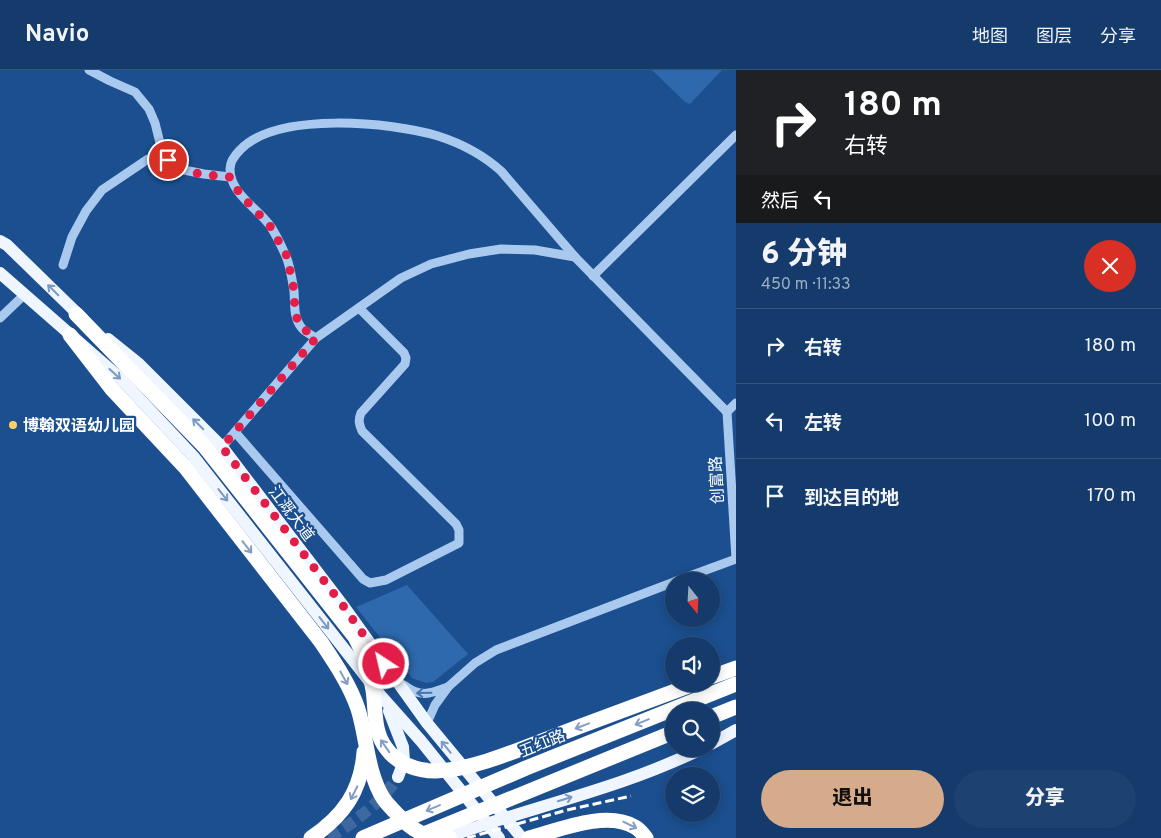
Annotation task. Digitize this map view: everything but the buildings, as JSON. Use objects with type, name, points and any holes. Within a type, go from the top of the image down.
[{"type":"highway","points":[[76,314],[205,447],[355,637],[366,660],[374,692],[376,725],[381,740],[387,750],[407,765],[420,770],[450,770],[510,753],[673,692]]},
{"type":"highway","points":[[70,335],[111,388],[185,467],[321,642],[348,686],[363,728],[373,775],[384,799],[404,822],[417,832],[434,837],[447,837]]},
{"type":"highway","points":[[720,674],[736,668]]},
{"type":"highway","name":"五红路","points":[[363,838],[526,768],[736,684]]},
{"type":"highway","points":[[720,713],[736,707]]},
{"type":"highway","points":[[312,838],[335,820],[347,806],[356,790],[364,762],[363,728]]},
{"type":"highway","points":[[414,838],[665,736]]},
{"type":"highway","points":[[529,838],[599,820],[619,820],[636,828],[646,838]]},
{"type":"main road","name":"江溉大道","points":[[2,241],[76,314],[139,364],[222,447],[344,607],[427,723],[522,838]]},
{"type":"main road","points":[[0,273],[120,378],[193,456],[386,701],[499,838]]},
{"type":"main road","points":[[386,701],[403,747],[404,761],[398,777]]},
{"type":"main road","points":[[720,739],[736,730]]},
{"type":"main road","points":[[447,837],[616,783],[668,765],[684,757]]},
{"type":"street","points":[[89,70],[135,92],[149,109],[155,123],[161,147],[168,160],[179,169],[230,177]]},
{"type":"street","points":[[316,338],[301,327],[295,314],[294,290],[287,256],[270,226],[240,194],[230,177],[230,166],[234,156],[245,144],[262,135],[289,127],[322,124],[389,126],[436,136],[474,150],[489,160],[501,171],[575,257],[727,412],[736,403]]},
{"type":"street","points":[[593,276],[736,135]]},
{"type":"street","points":[[63,265],[72,237],[86,211],[102,190],[148,159],[168,160]]},
{"type":"street","points":[[222,447],[316,338],[401,278],[432,264],[469,254],[501,249],[535,250],[575,257]]},
{"type":"street","points":[[0,318],[24,294]]},
{"type":"street","points":[[235,432],[363,579],[370,583],[386,580],[459,542],[460,537],[456,524],[360,426],[358,419],[361,413],[405,364],[406,358],[404,353],[359,308]]},
{"type":"street","name":"创富路","points":[[727,412],[736,559]]},
{"type":"street","points":[[702,572],[736,559]]},
{"type":"street","points":[[427,723],[435,705],[448,687],[474,663],[496,650],[665,586]]},
{"type":"street","points":[[394,678],[421,695],[448,687]]},
{"type":"shaded area","points":[[652,70],[722,70],[690,104],[685,102]]},
{"type":"shaded area","points":[[407,585],[468,654],[433,682],[426,683],[412,678],[356,607]]},
{"type":"tunnel","points":[[329,838],[376,803],[398,777]]},
{"type":"railway","points":[[467,838],[567,810],[631,796]]},
{"type":"place","name":"博翰双语幼儿园","points":[[13,425]]},
{"type":"route","points":[[168,160],[179,169],[230,177],[240,194],[270,226],[287,256],[294,290],[295,314],[301,327],[316,338],[222,447],[344,607],[384,664]]}]
